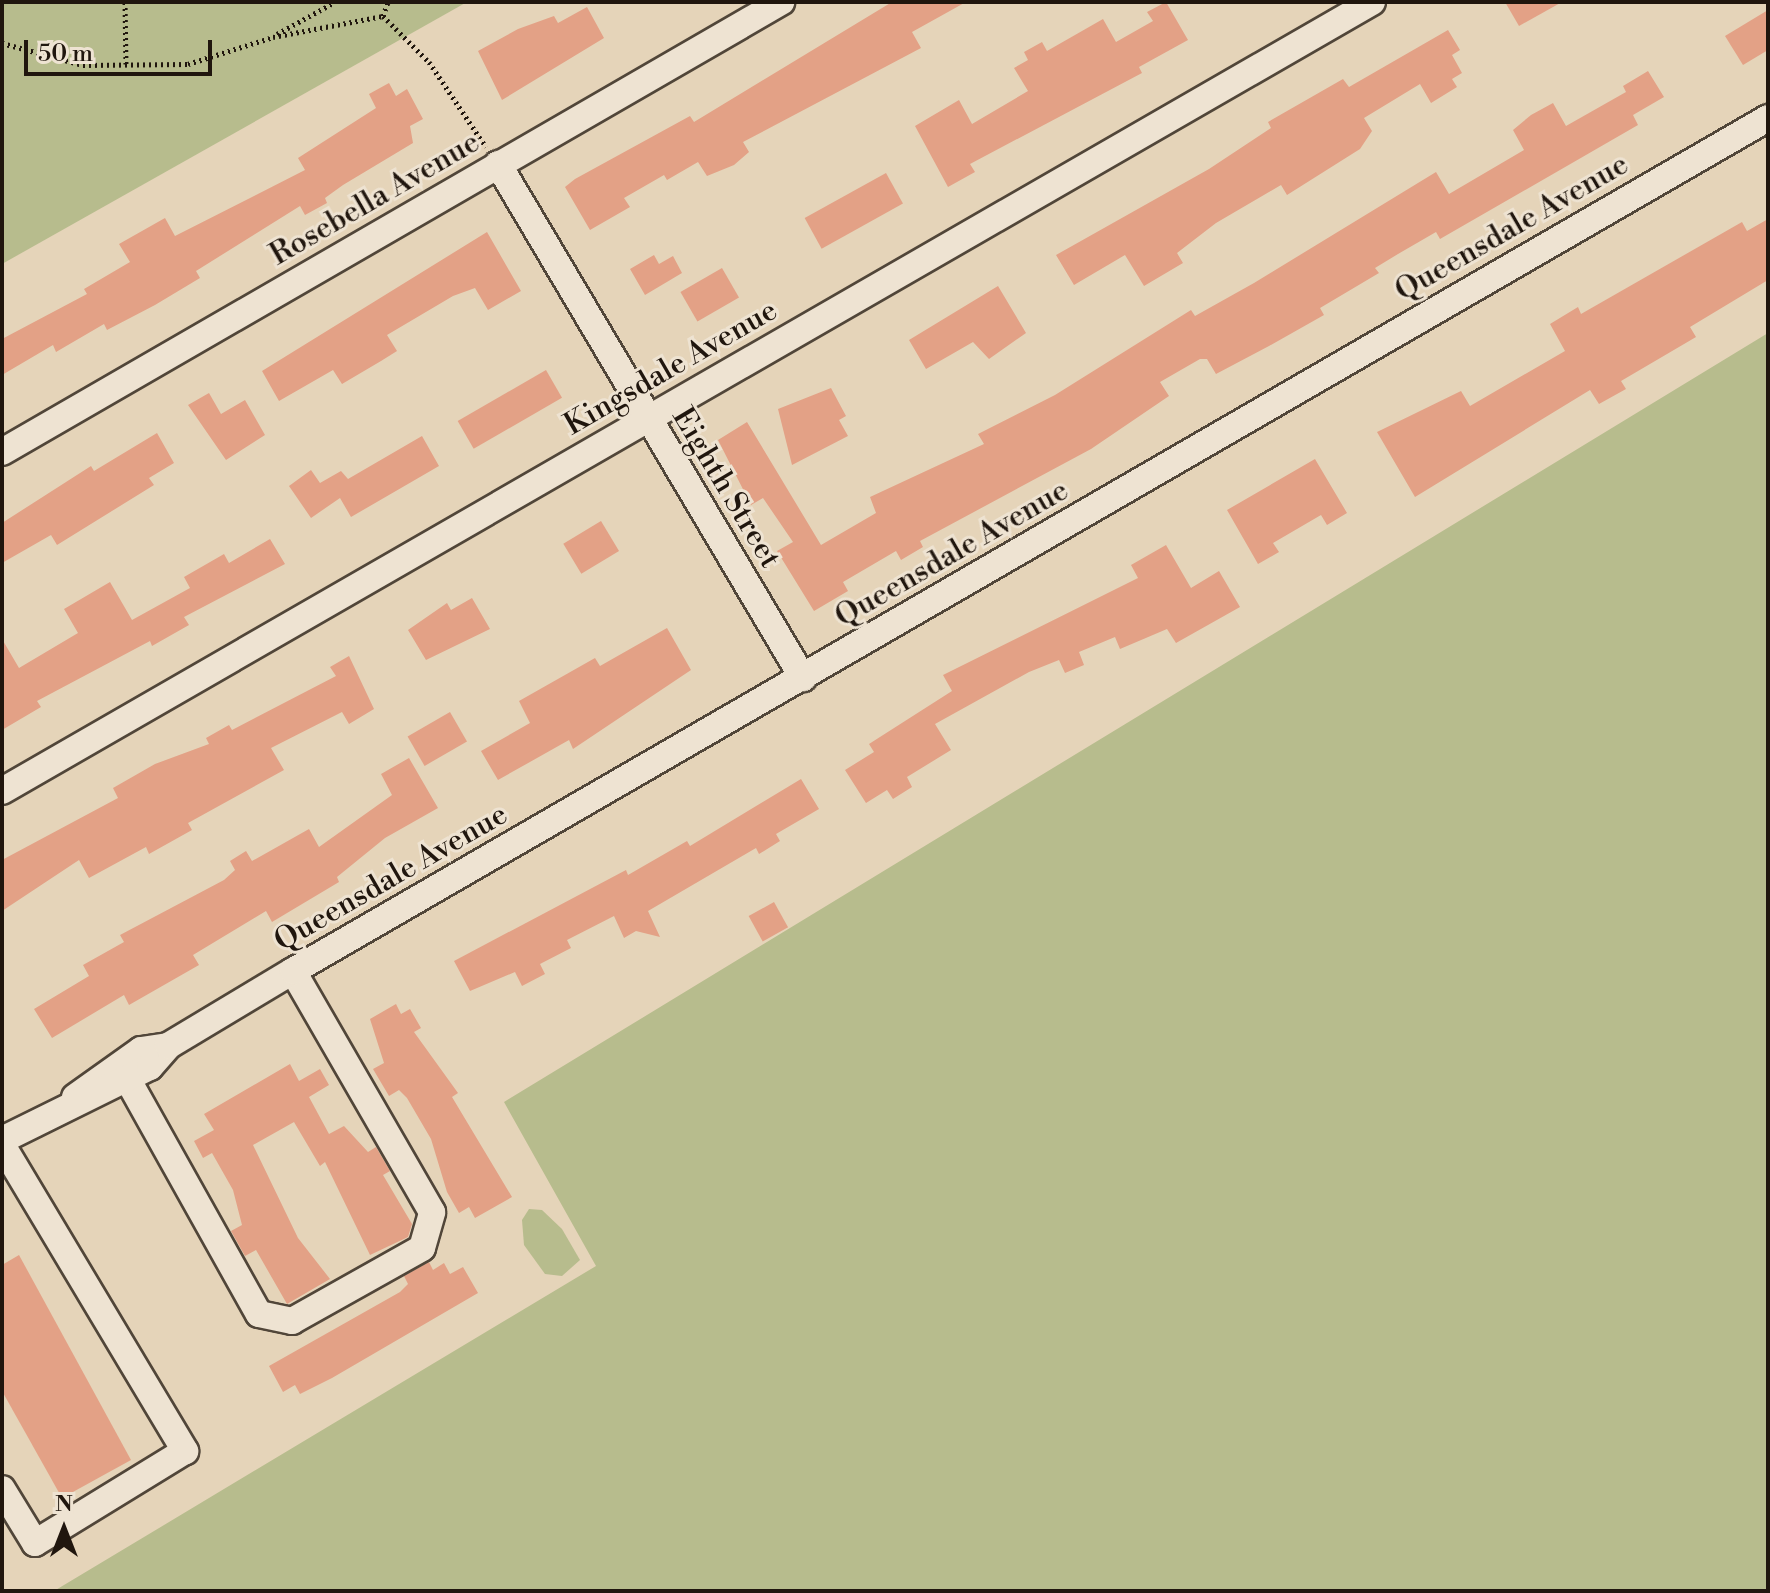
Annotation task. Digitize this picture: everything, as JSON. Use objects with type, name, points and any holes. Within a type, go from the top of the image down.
[{"type":"street","name":"Rosebella Avenue","points":[[2,452],[781,2]]},
{"type":"street","name":"Kingsdale Avenue","points":[[2,791],[1372,2]]},
{"type":"street","name":"Queensdale Avenue","points":[[2,1143],[68,1104],[128,1080],[168,1046],[293,971],[1768,118]]},
{"type":"street","name":"Eighth Street","points":[[498,164],[803,678]]},
{"type":"street","points":[[128,1080],[259,1314],[292,1321],[422,1248],[432,1212],[293,971]]},
{"type":"street","name":"Queensdale Avenue","points":[[68,1104],[100,1073],[141,1050],[168,1046]]},
{"type":"street","points":[[2,1143],[185,1451],[35,1543],[2,1489]]},
{"type":"path","points":[[125,2],[126,64]]},
{"type":"path","points":[[273,37],[335,2]]},
{"type":"path","points":[[383,16],[388,2]]},
{"type":"path","points":[[2,43],[83,65],[188,64],[273,37],[383,16]]},
{"type":"path","points":[[383,16],[429,62],[498,164]]},
{"type":"green space","points":[[2,2],[467,2],[2,264]]},
{"type":"green space","points":[[1768,333],[1768,1591],[54,1591],[596,1266],[504,1102]]},
{"type":"green space","points":[[529,1209],[542,1210],[562,1229],[580,1260],[562,1276],[545,1274],[524,1245],[522,1220]]},
{"type":"building","points":[[892,2],[966,2],[912,32],[921,48],[743,142],[749,152],[734,165],[707,176],[698,162],[667,180],[664,175],[624,198],[630,207],[590,230],[565,187],[575,179],[690,116],[694,122]]},
{"type":"building","points":[[1166,2],[1188,40],[1139,67],[1142,73],[970,164],[975,172],[948,187],[915,126],[959,100],[972,124],[1028,91],[1014,68],[1028,60],[1024,52],[1042,42],[1047,51],[1103,19],[1116,42],[1153,21],[1147,12]]},
{"type":"building","points":[[1505,2],[1562,2],[1519,26]]},
{"type":"building","points":[[587,7],[604,38],[502,100],[478,51],[518,29],[554,16],[558,23]]},
{"type":"building","points":[[1768,10],[1768,50],[1743,65],[1725,36]]},
{"type":"building","points":[[1448,30],[1460,50],[1452,55],[1462,73],[1452,79],[1457,87],[1431,103],[1420,84],[1364,118],[1372,131],[1360,149],[1287,195],[1281,185],[1216,223],[1177,253],[1183,263],[1144,286],[1125,255],[1074,285],[1056,255],[1209,169],[1271,128],[1268,122],[1343,79],[1349,87]]},
{"type":"building","points":[[1648,71],[1664,97],[1633,115],[1638,125],[1440,239],[1436,232],[1398,254],[1375,268],[1379,273],[1320,308],[1324,315],[1269,346],[1216,374],[1207,359],[1200,359],[1160,382],[1169,396],[1091,449],[920,541],[923,547],[901,560],[896,551],[843,582],[848,591],[814,611],[777,551],[793,542],[763,498],[751,505],[718,440],[747,422],[821,545],[876,513],[870,497],[984,444],[978,434],[1055,395],[1191,310],[1195,316],[1254,283],[1436,172],[1449,194],[1524,150],[1513,130],[1531,115],[1553,103],[1566,126],[1626,92],[1623,86]]},
{"type":"building","points":[[389,83],[396,96],[407,89],[423,119],[410,126],[413,143],[343,185],[325,198],[327,203],[305,215],[300,206],[196,271],[200,278],[155,305],[107,330],[104,324],[56,352],[53,345],[2,375],[2,339],[87,294],[84,289],[130,262],[119,244],[165,218],[175,236],[305,170],[298,158],[376,108],[369,94]]},
{"type":"building","points":[[886,173],[903,204],[822,249],[805,218]]},
{"type":"building","points":[[1768,219],[1768,280],[1690,327],[1696,337],[1621,381],[1626,389],[1599,404],[1590,390],[1415,497],[1377,432],[1461,391],[1470,406],[1565,351],[1550,324],[1578,307],[1581,314],[1742,222],[1747,231]]},
{"type":"building","points":[[487,232],[521,291],[488,310],[475,288],[453,296],[387,335],[397,351],[381,361],[342,384],[333,370],[279,401],[262,371]]},
{"type":"building","points":[[654,255],[659,264],[673,256],[682,273],[645,295],[630,269]]},
{"type":"building","points":[[722,268],[739,297],[697,321],[680,292]]},
{"type":"building","points":[[998,286],[1026,333],[989,359],[973,342],[926,369],[909,340]]},
{"type":"building","points":[[546,370],[562,398],[474,449],[458,421]]},
{"type":"building","points":[[831,388],[846,416],[839,420],[848,436],[792,465],[778,409]]},
{"type":"building","points":[[209,393],[221,414],[245,400],[265,435],[226,460],[188,405]]},
{"type":"building","points":[[157,433],[174,463],[149,478],[154,485],[57,545],[51,535],[2,563],[2,523],[91,466],[94,471]]},
{"type":"building","points":[[422,436],[439,466],[351,517],[340,498],[311,518],[289,486],[311,470],[320,483],[341,471],[348,479]]},
{"type":"building","points":[[1315,459],[1347,513],[1327,525],[1321,515],[1273,543],[1279,552],[1258,564],[1227,510]]},
{"type":"building","points":[[601,521],[619,551],[581,574],[563,544]]},
{"type":"building","points":[[270,539],[285,564],[184,617],[189,625],[152,646],[150,641],[37,701],[41,707],[2,730],[2,639],[19,668],[78,633],[64,609],[110,582],[132,620],[190,588],[184,577],[224,554],[229,563]]},
{"type":"building","points":[[1166,545],[1191,588],[1219,571],[1240,607],[1176,643],[1167,629],[1120,649],[1115,637],[1079,652],[1084,665],[1065,673],[1059,660],[1029,672],[935,724],[951,750],[907,777],[912,787],[893,799],[887,790],[866,803],[845,770],[874,752],[869,744],[952,691],[943,675],[1138,578],[1131,565]]},
{"type":"building","points":[[472,598],[490,629],[426,660],[408,630],[447,603],[451,610]]},
{"type":"building","points":[[667,628],[691,670],[573,749],[569,740],[498,780],[481,751],[530,723],[519,701],[595,658],[600,666]]},
{"type":"building","points":[[349,656],[374,709],[349,724],[342,712],[271,748],[284,770],[188,823],[192,830],[149,854],[146,847],[89,878],[79,860],[2,911],[2,860],[118,798],[113,788],[155,764],[209,744],[206,738],[229,725],[232,730],[336,676],[330,667]]},
{"type":"building","points":[[450,712],[467,741],[425,766],[408,736]]},
{"type":"building","points":[[409,758],[438,808],[385,838],[337,877],[339,882],[272,922],[266,911],[193,955],[199,965],[129,1005],[124,995],[52,1038],[34,1009],[89,976],[83,965],[124,942],[120,935],[224,880],[235,870],[230,861],[246,851],[252,861],[309,829],[319,847],[392,795],[381,774]]},
{"type":"building","points":[[801,779],[819,809],[776,834],[780,841],[759,854],[756,848],[648,911],[660,937],[636,931],[624,938],[614,916],[567,940],[571,948],[540,964],[545,974],[522,986],[515,972],[470,991],[454,961],[626,870],[628,875],[687,841],[690,846]]},
{"type":"building","points":[[774,902],[788,927],[763,941],[749,916]]},
{"type":"building","points":[[396,1004],[401,1014],[410,1009],[421,1028],[414,1032],[458,1093],[452,1097],[512,1197],[475,1218],[469,1207],[459,1213],[447,1192],[431,1139],[407,1098],[399,1090],[389,1096],[373,1069],[384,1063],[370,1019]]},
{"type":"building","points":[[290,1064],[299,1081],[320,1069],[329,1085],[309,1097],[329,1134],[344,1126],[368,1152],[376,1147],[390,1171],[383,1175],[412,1224],[408,1237],[370,1255],[325,1162],[320,1166],[294,1122],[253,1145],[298,1238],[330,1279],[287,1304],[256,1250],[245,1256],[231,1231],[242,1225],[233,1190],[212,1153],[203,1158],[194,1141],[214,1130],[204,1114]]},
{"type":"building","points":[[19,1255],[131,1460],[62,1498],[2,1391],[2,1265]]},
{"type":"building","points":[[429,1262],[433,1270],[444,1263],[450,1274],[463,1267],[478,1293],[332,1378],[300,1394],[295,1385],[283,1392],[269,1366],[400,1292],[408,1284],[404,1276]]}]
